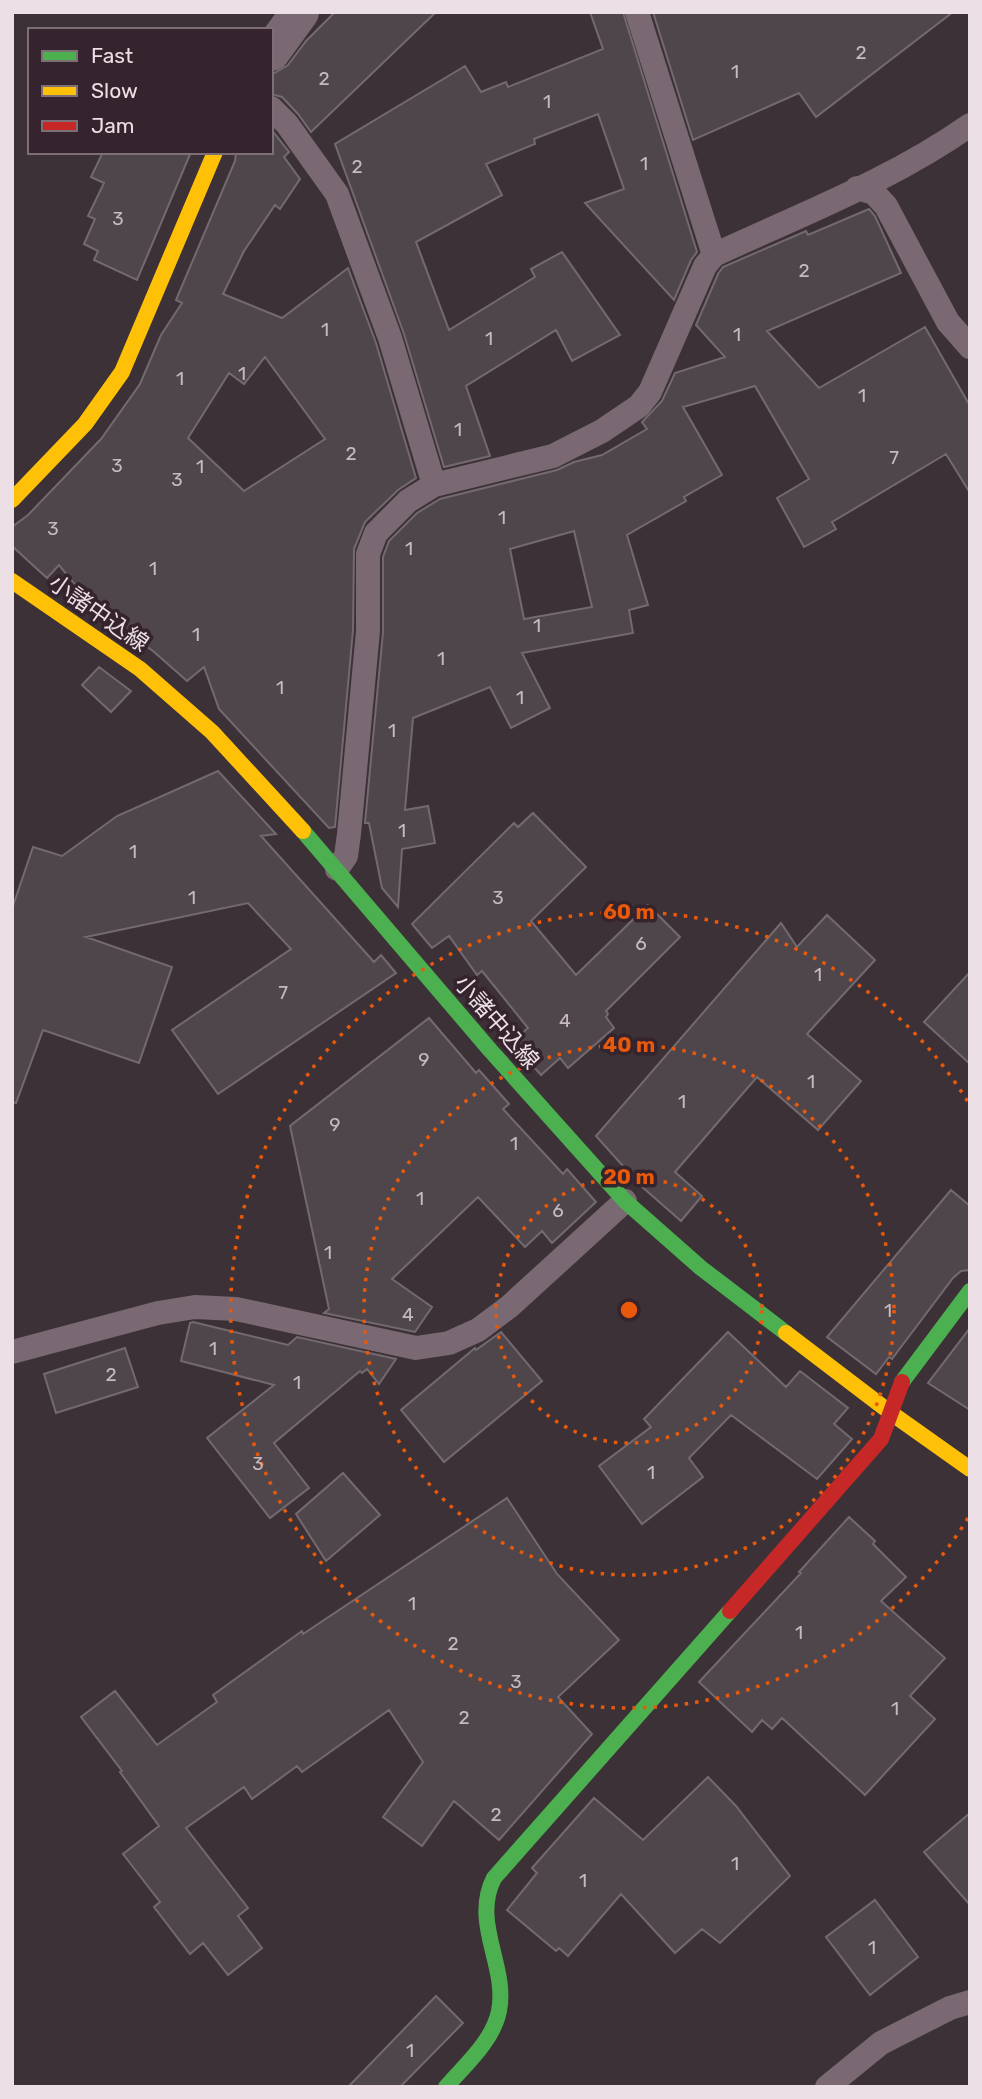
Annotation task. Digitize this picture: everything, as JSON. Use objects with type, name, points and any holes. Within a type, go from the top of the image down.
[{"type":"street","points":[[273,48],[300,12]]},
{"type":"street","points":[[12,500],[85,424],[122,372],[214,154]]},
{"type":"street","name":"小諸中込線","points":[[12,581],[102,641],[176,699],[212,732],[337,869],[490,1050],[625,1201],[701,1268],[891,1413],[970,1469]]},
{"type":"street","points":[[446,2087],[479,2049],[498,2013],[499,1982],[486,1917],[486,1895],[494,1878],[881,1439],[900,1384],[970,1291]]},
{"type":"lane","points":[[636,12],[714,255]]},
{"type":"lane","points":[[273,110],[287,124],[337,194],[390,338],[434,485]]},
{"type":"lane","points":[[337,869],[346,856],[349,834],[368,631],[368,554],[376,533],[408,500],[434,485],[553,456],[602,431],[639,406],[650,392],[705,266],[714,255],[857,188],[939,146],[970,125]]},
{"type":"lane","points":[[857,188],[874,193],[886,206],[948,322],[970,347]]},
{"type":"lane","points":[[12,1352],[158,1313],[195,1307],[236,1309],[416,1348],[449,1343],[478,1330],[510,1306],[625,1201]]},
{"type":"lane","points":[[827,2087],[881,2043],[950,2008],[970,2002]]},
{"type":"building","points":[[335,12],[436,12],[311,132],[282,97],[273,95],[273,74],[288,65],[306,41]]},
{"type":"building","points":[[590,12],[623,12],[697,252],[674,300],[585,203],[624,189],[598,114],[534,139],[535,144],[486,164],[502,195],[416,242],[449,330],[535,277],[531,269],[562,252],[620,335],[572,361],[556,330],[466,386],[490,456],[444,467],[404,334],[335,144],[465,66],[481,92],[506,82],[508,87],[603,49]]},
{"type":"building","points":[[653,12],[953,12],[816,117],[799,93],[693,140]]},
{"type":"building","points":[[273,132],[289,152],[284,157],[300,179],[280,209],[275,205],[244,251],[223,294],[282,318],[348,268],[376,343],[416,478],[398,490],[365,522],[354,549],[353,630],[335,827],[329,828],[219,709],[204,667],[187,681],[153,651],[99,614],[59,565],[47,578],[12,546],[12,527],[28,515],[101,439],[140,384],[161,335],[182,303],[176,300],[236,154],[273,154]],"holes":[[[265,357],[325,439],[244,491],[188,438],[229,373],[244,384]]]},
{"type":"building","points":[[102,154],[190,154],[137,280],[94,260],[98,251],[84,244],[95,219],[88,216],[104,183],[91,177]]},
{"type":"building","points":[[869,209],[875,216],[901,273],[767,331],[819,388],[925,327],[970,406],[970,493],[946,454],[832,522],[836,529],[804,547],[777,498],[809,479],[755,386],[683,407],[722,475],[684,497],[686,501],[627,535],[648,605],[629,610],[633,633],[522,653],[550,708],[511,728],[490,687],[413,718],[405,810],[428,806],[435,843],[402,849],[398,907],[382,888],[369,823],[365,823],[383,632],[383,557],[389,541],[417,513],[440,499],[557,470],[574,462],[602,455],[647,429],[642,422],[662,401],[675,373],[725,357],[696,325],[723,267],[806,231],[808,235]],"holes":[[[574,531],[592,607],[524,619],[510,549]]]},
{"type":"building","points":[[99,667],[131,691],[111,712],[82,685]]},
{"type":"building","points":[[218,771],[276,834],[261,836],[374,962],[381,955],[396,973],[218,1094],[172,1030],[291,949],[248,903],[86,937],[172,967],[139,1063],[43,1030],[16,1103],[12,1102],[12,909],[33,847],[62,856],[117,816]]},
{"type":"building","points":[[533,813],[586,867],[531,921],[576,975],[648,905],[680,937],[606,1011],[606,1017],[614,1028],[568,1068],[560,1058],[541,1075],[512,1042],[528,1028],[482,971],[477,975],[449,936],[432,948],[412,924],[514,823],[518,827]]},
{"type":"building","points":[[827,915],[875,960],[807,1034],[861,1081],[818,1130],[757,1077],[675,1172],[702,1196],[681,1221],[640,1185],[596,1136],[781,923],[797,947]]},
{"type":"building","points":[[970,972],[970,1064],[924,1022]]},
{"type":"building","points":[[429,1018],[476,1073],[479,1070],[509,1104],[503,1109],[563,1174],[567,1169],[596,1202],[552,1243],[542,1231],[525,1247],[478,1197],[392,1279],[432,1307],[415,1332],[324,1313],[329,1309],[290,1126]]},
{"type":"building","points":[[951,1190],[970,1206],[970,1270],[961,1271],[953,1278],[892,1359],[889,1357],[876,1374],[827,1337]]},
{"type":"building","points":[[190,1323],[288,1345],[297,1337],[396,1359],[379,1384],[367,1369],[362,1373],[360,1371],[274,1443],[309,1488],[270,1518],[207,1438],[274,1385],[181,1361]]},
{"type":"building","points":[[970,1328],[970,1410],[928,1383]]},
{"type":"building","points":[[501,1332],[542,1381],[444,1462],[401,1410],[475,1348],[476,1350]]},
{"type":"building","points":[[728,1332],[786,1387],[800,1371],[848,1408],[834,1424],[852,1439],[817,1479],[731,1415],[689,1458],[703,1477],[642,1524],[599,1466],[651,1427],[644,1419]]},
{"type":"building","points":[[125,1348],[138,1387],[56,1413],[44,1374]]},
{"type":"building","points":[[343,1473],[380,1515],[326,1561],[296,1514]]},
{"type":"building","points":[[507,1498],[557,1574],[619,1640],[558,1697],[592,1734],[499,1840],[454,1801],[422,1846],[383,1817],[423,1762],[389,1710],[302,1772],[297,1766],[252,1799],[244,1787],[186,1828],[248,1908],[238,1916],[262,1948],[228,1975],[203,1943],[190,1954],[154,1907],[160,1902],[123,1854],[159,1826],[81,1717],[115,1691],[157,1745],[217,1702],[213,1695],[302,1631],[303,1634]]},
{"type":"building","points":[[849,1517],[875,1541],[873,1544],[906,1577],[881,1601],[945,1658],[910,1696],[935,1719],[865,1795],[782,1718],[772,1729],[762,1720],[752,1732],[699,1682],[801,1573],[799,1572]]},
{"type":"building","points":[[708,1777],[736,1806],[790,1876],[720,1943],[702,1929],[675,1953],[621,1894],[568,1956],[559,1948],[556,1951],[507,1910],[537,1873],[532,1868],[594,1798],[643,1840]]},
{"type":"building","points":[[970,1813],[970,1905],[924,1852]]},
{"type":"building","points":[[875,1900],[918,1957],[870,1995],[826,1937]]},
{"type":"building","points":[[436,1996],[463,2023],[400,2087],[348,2087]]},
{"type":"traffic: fast","points":[[303,831],[490,1050],[625,1201],[701,1268],[786,1333]]},
{"type":"traffic: fast","points":[[902,1382],[970,1291]]},
{"type":"traffic: fast","points":[[446,2087],[485,2042],[499,2011],[499,1978],[486,1911],[494,1878],[730,1611]]},
{"type":"traffic: slow","points":[[12,500],[85,424],[122,372],[214,154]]},
{"type":"traffic: slow","points":[[12,581],[140,669],[212,732],[303,831]]},
{"type":"traffic: slow","points":[[786,1333],[970,1469]]},
{"type":"traffic: jam","points":[[730,1611],[881,1439],[902,1382]]}]
